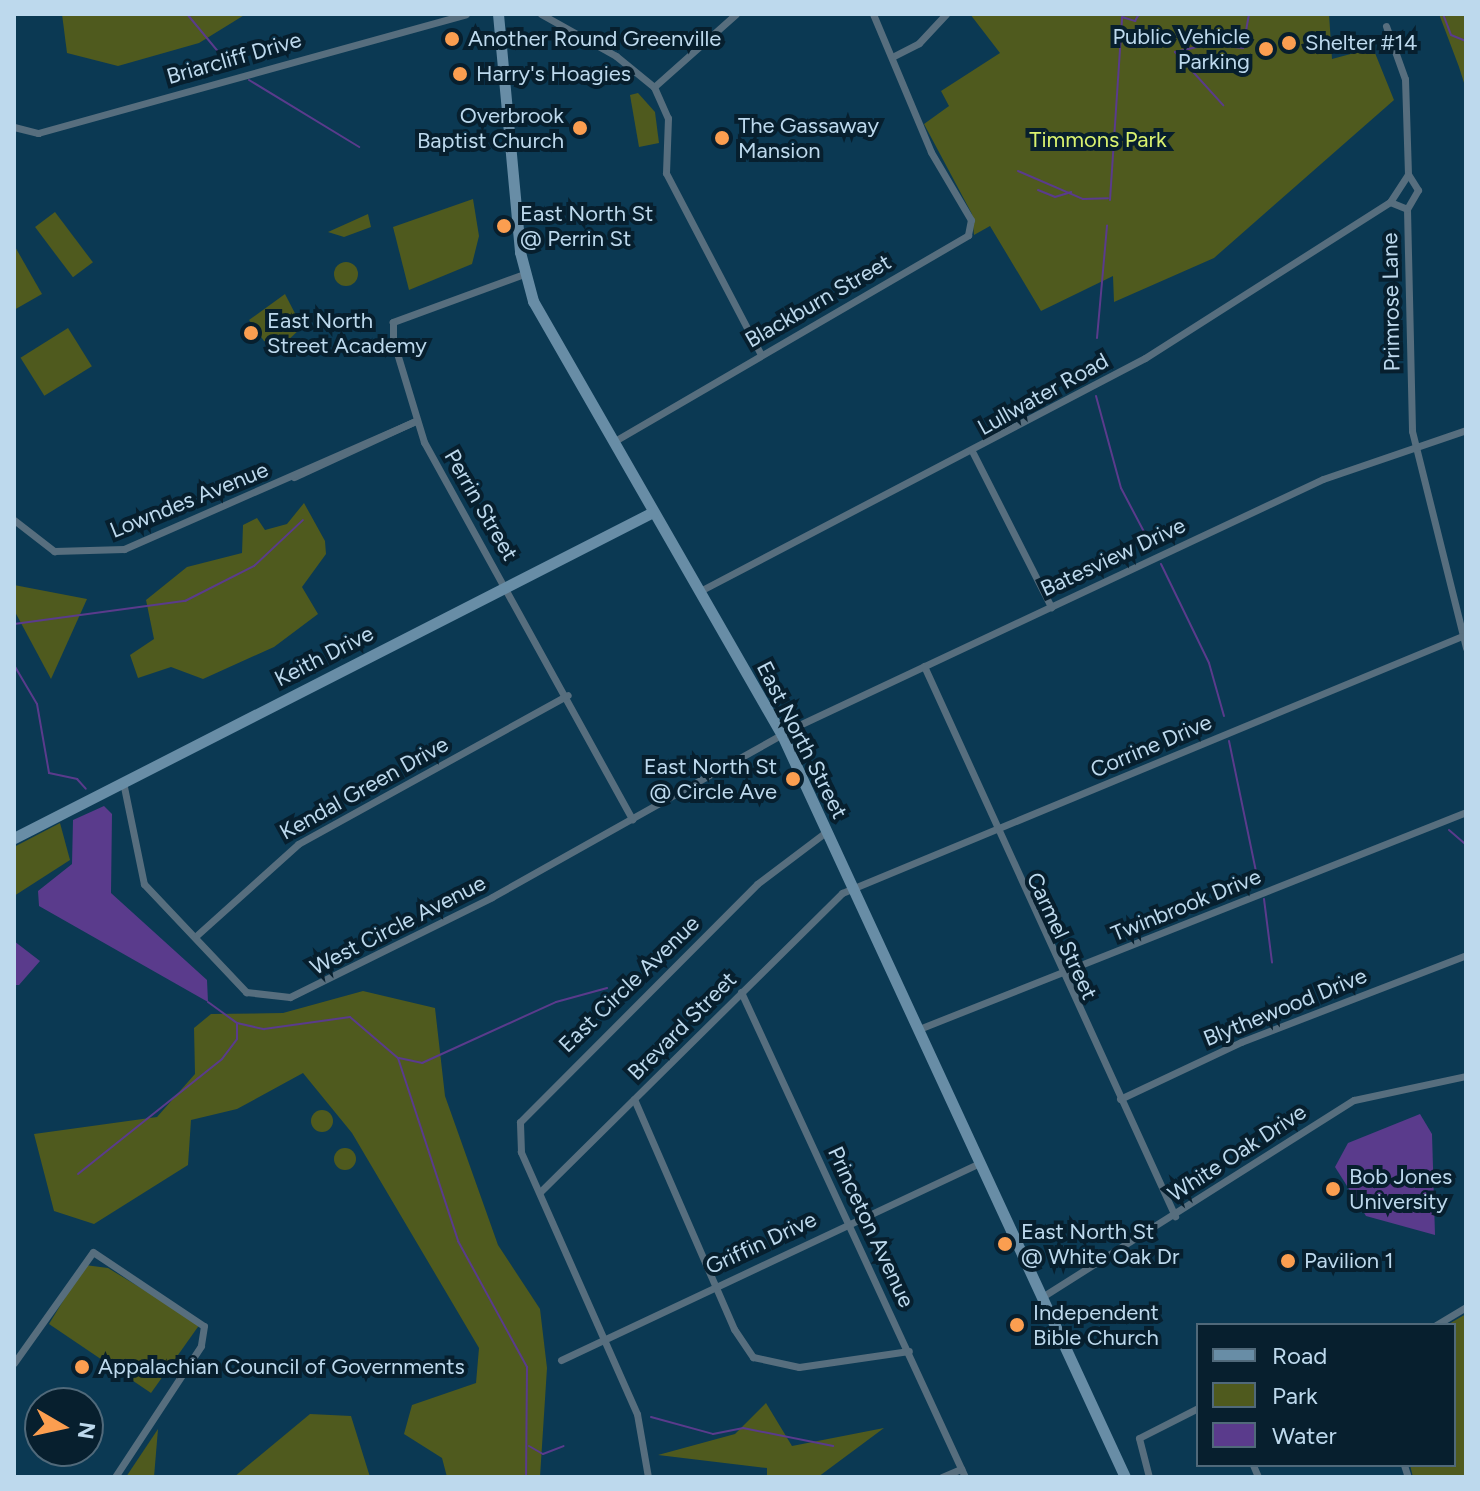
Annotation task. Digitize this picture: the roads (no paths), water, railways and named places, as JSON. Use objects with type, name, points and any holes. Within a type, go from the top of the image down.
[{"type":"main road","name":"East North Street","points":[[498,14],[524,274],[538,312],[782,735],[1125,1477]]},
{"type":"main road","name":"Keith Drive","points":[[14,838],[653,512]]},
{"type":"street","name":"Briarcliff Drive","points":[[14,127],[38,133],[466,14]]},
{"type":"street","points":[[541,14],[616,56],[654,87],[668,118],[666,173],[761,355]]},
{"type":"street","points":[[654,87],[736,14]]},
{"type":"street","name":"Blackburn Street","points":[[613,442],[968,235],[971,220],[936,159],[873,14]]},
{"type":"street","points":[[892,57],[919,43],[946,14]]},
{"type":"street","name":"Primrose Lane","points":[[1386,26],[1405,79],[1408,174],[1418,190],[1407,209],[1416,444],[1466,648]]},
{"type":"street","name":"Lullwater Road","points":[[700,591],[973,453],[1145,358],[1390,202],[1408,174]]},
{"type":"street","points":[[1390,202],[1407,209]]},
{"type":"street","name":"Perrin Street","points":[[524,274],[393,322],[415,421],[568,695],[632,819]]},
{"type":"street","name":"Lowndes Avenue","points":[[292,477],[303,468],[415,421]]},
{"type":"street","name":"Lowndes Avenue","points":[[14,520],[54,551],[117,551],[415,421]]},
{"type":"street","name":"Batesview Drive","points":[[782,735],[1308,486],[1416,444],[1466,430]]},
{"type":"street","points":[[973,453],[1051,607]]},
{"type":"street","name":"Corrine Drive","points":[[854,891],[1462,636]]},
{"type":"street","name":"Carmel Street","points":[[924,666],[1061,976],[1175,1216]]},
{"type":"street","name":"Kendal Green Drive","points":[[196,936],[298,844],[568,695]]},
{"type":"street","name":"West Circle Avenue","points":[[123,782],[139,875],[246,992],[290,997],[347,975],[782,735]]},
{"type":"street","name":"Twinbrook Drive","points":[[919,1029],[1061,976],[1466,812]]},
{"type":"street","name":"East Circle Avenue","points":[[648,1477],[642,1428],[519,1146],[525,1112],[757,884],[827,831]]},
{"type":"street","name":"Brevard Street","points":[[540,1192],[838,896],[854,891]]},
{"type":"street","name":"Blythewood Drive","points":[[1120,1099],[1241,1042],[1466,955]]},
{"type":"street","name":"Princeton Avenue","points":[[741,992],[963,1473]]},
{"type":"street","name":"White Oak Drive","points":[[1042,1297],[1175,1216],[1354,1100],[1466,1076]]},
{"type":"street","points":[[634,1099],[719,1283],[741,1344],[767,1364],[811,1366],[909,1351]]},
{"type":"street","name":"Griffin Drive","points":[[561,1360],[604,1335],[980,1163]]},
{"type":"street","points":[[14,1363],[93,1252],[204,1326],[201,1346],[115,1477]]},
{"type":"street","points":[[1439,1323],[1466,1307]]},
{"type":"street","points":[[1149,1477],[1139,1438],[1196,1409]]},
{"type":"street","points":[[942,1477],[963,1473]]},
{"type":"water","points":[[104,806],[112,814],[111,893],[207,980],[208,1002],[39,906],[38,891],[72,864],[73,820]]},
{"type":"water","points":[[14,941],[40,961],[19,985],[14,985]]},
{"type":"water","points":[[1420,1114],[1432,1134],[1435,1235],[1366,1216],[1335,1167],[1348,1143]]},
{"type":"waterway","points":[[187,14],[230,66]]},
{"type":"waterway","points":[[1110,200],[1122,17],[1135,21],[1139,14]]},
{"type":"waterway","points":[[1226,46],[1243,48],[1249,14]]},
{"type":"waterway","points":[[1443,14],[1451,35],[1466,41]]},
{"type":"waterway","points":[[1175,52],[1211,44]]},
{"type":"waterway","points":[[1175,52],[1223,105]]},
{"type":"waterway","points":[[249,80],[359,147]]},
{"type":"waterway","points":[[1018,171],[1083,199],[1108,198]]},
{"type":"waterway","points":[[1038,190],[1055,197],[1071,192]]},
{"type":"waterway","points":[[1097,338],[1107,225]]},
{"type":"waterway","points":[[1096,396],[1121,488],[1152,547]]},
{"type":"waterway","points":[[14,624],[185,601],[254,566],[303,520]]},
{"type":"waterway","points":[[1161,564],[1209,663],[1224,716]]},
{"type":"waterway","points":[[14,665],[37,704],[49,773],[77,779],[86,789]]},
{"type":"waterway","points":[[1229,741],[1259,886]]},
{"type":"waterway","points":[[1449,830],[1466,845]]},
{"type":"waterway","points":[[1264,899],[1272,962]]},
{"type":"waterway","points":[[399,1058],[422,1063],[556,1002],[607,988]]},
{"type":"waterway","points":[[208,1002],[237,1023],[264,1029],[350,1017],[398,1058],[458,1241],[527,1367],[526,1477]]},
{"type":"waterway","points":[[78,1174],[222,1059],[237,1039],[237,1024]]},
{"type":"waterway","points":[[651,1417],[713,1434],[743,1428],[833,1446]]},
{"type":"waterway","points":[[529,1446],[543,1454],[564,1446]]},
{"type":"place","name":"Another Round Greenville","points":[[452,39]]},
{"type":"place","name":"Shelter #14","points":[[1289,43]]},
{"type":"place","name":"Public Vehicle Parking","points":[[1266,49]]},
{"type":"place","name":"Harry's Hoagies","points":[[460,74]]},
{"type":"place","name":"Overbrook Baptist Church","points":[[580,128]]},
{"type":"place","name":"The Gassaway Mansion","points":[[722,138]]},
{"type":"place","name":"East North St @ Perrin St","points":[[504,226]]},
{"type":"place","name":"East North Street Academy","points":[[251,333]]},
{"type":"place","name":"East North St @ Circle Ave","points":[[793,779]]},
{"type":"place","name":"Bob Jones University","points":[[1333,1189]]},
{"type":"place","name":"East North St @ White Oak Dr","points":[[1005,1244]]},
{"type":"place","name":"Pavilion 1","points":[[1288,1261]]},
{"type":"place","name":"Independent Bible Church","points":[[1017,1325]]},
{"type":"place","name":"Appalachian Council of Governments","points":[[82,1367]]},
{"type":"park label","name":"Timmons Park","points":[[1098,140]]}]
